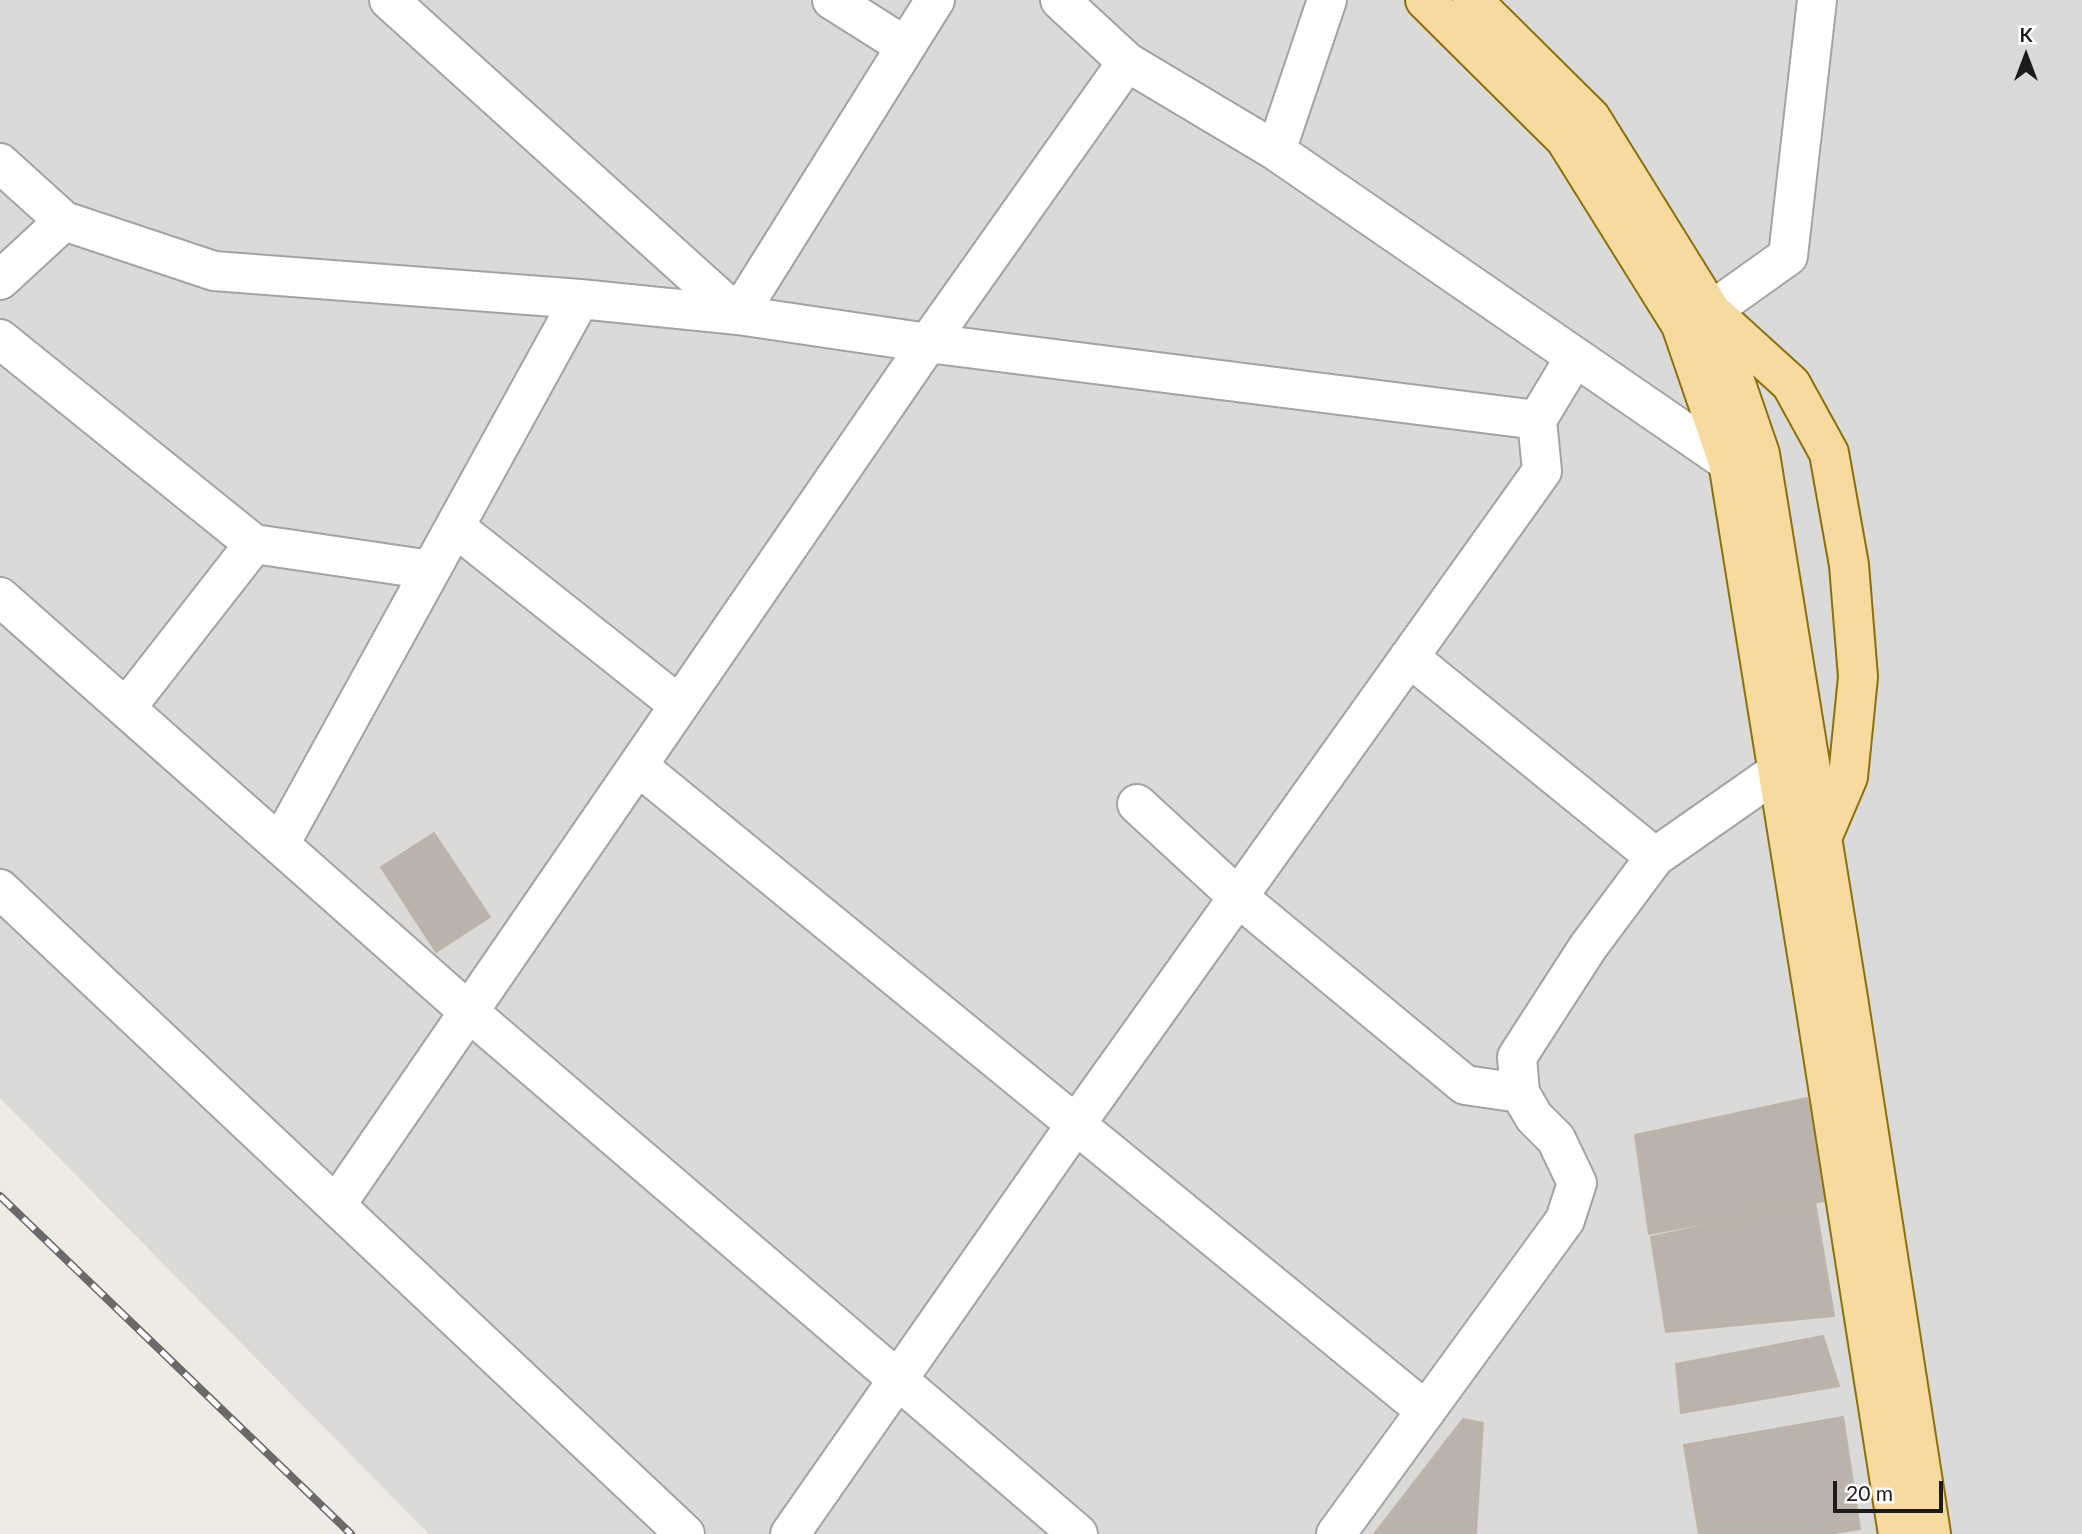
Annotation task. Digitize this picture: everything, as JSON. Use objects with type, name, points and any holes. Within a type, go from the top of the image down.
[{"type":"main road","points":[[1425,0],[1565,139],[1681,325],[1744,458],[1777,771],[1898,1534]]},
{"type":"main road","points":[[1472,0],[1591,118],[1711,311],[1791,384],[1829,453],[1849,565],[1858,677],[1847,777],[1822,838]]},
{"type":"main road","points":[[1711,311],[1807,747],[1931,1534]]},
{"type":"street","points":[[389,0],[737,315]]},
{"type":"street","points":[[832,0],[905,47]]},
{"type":"street","points":[[737,315],[936,0]]},
{"type":"street","points":[[1060,0],[1127,62],[1276,151],[1575,357],[1744,458]]},
{"type":"street","points":[[1276,151],[1327,0]]},
{"type":"street","points":[[1711,311],[1788,256],[1817,0]]},
{"type":"street","points":[[336,1205],[928,343],[1127,62]]},
{"type":"street","points":[[0,163],[64,221],[214,271],[580,299],[737,315],[928,343],[1537,420]]},
{"type":"street","points":[[0,280],[64,221]]},
{"type":"street","points":[[280,844],[580,299]]},
{"type":"street","points":[[0,339],[254,544],[431,570]]},
{"type":"street","points":[[790,1534],[1076,1124],[1542,471],[1537,420],[1575,357]]},
{"type":"street","points":[[455,527],[680,705]]},
{"type":"street","points":[[126,708],[254,544]]},
{"type":"street","points":[[0,597],[468,1012],[1078,1534]]},
{"type":"street","points":[[1409,657],[1655,857]]},
{"type":"street","points":[[1336,1534],[1565,1220],[1577,1183],[1556,1139],[1534,1117],[1520,1093],[1517,1057],[1588,947],[1655,857],[1807,747]]},
{"type":"street","points":[[638,766],[1426,1410]]},
{"type":"street","points":[[1137,804],[1238,897],[1465,1085],[1520,1093]]},
{"type":"street","points":[[0,889],[685,1534]]},
{"type":"shaded area","points":[[0,0],[2082,0],[2082,1534],[429,1534],[0,1098]]},
{"type":"building","points":[[434,833],[490,917],[436,952],[381,867]]},
{"type":"building","points":[[1807,1098],[1829,1200],[1649,1234],[1635,1135]]},
{"type":"building","points":[[1815,1202],[1834,1316],[1666,1332],[1651,1237]]},
{"type":"building","points":[[1823,1336],[1839,1386],[1681,1413],[1676,1364]]},
{"type":"building","points":[[1843,1417],[1860,1529],[1828,1534],[1699,1534],[1684,1445]]},
{"type":"building","points":[[1463,1419],[1483,1423],[1476,1534],[1374,1534]]},
{"type":"railway","points":[[0,1196],[351,1534]]}]
